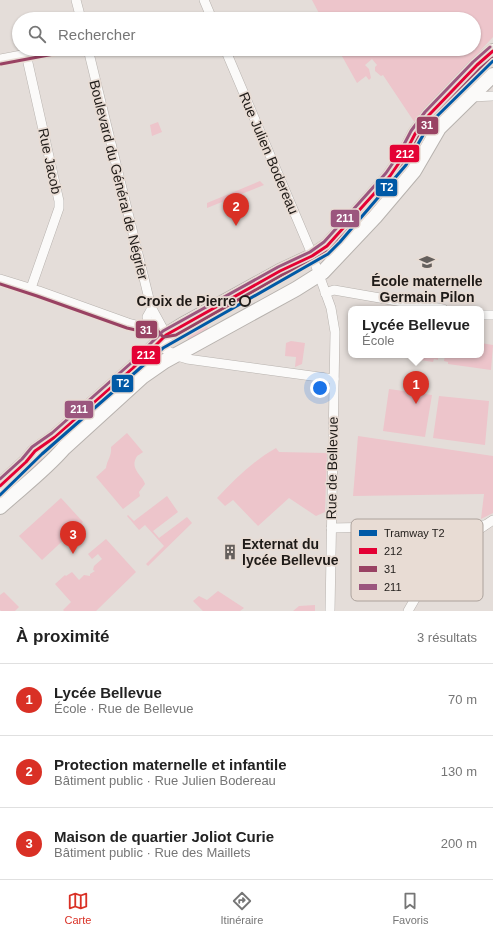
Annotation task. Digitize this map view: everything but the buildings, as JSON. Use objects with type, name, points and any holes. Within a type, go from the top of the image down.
[{"type":"main road","points":[[0,486],[26,462],[35,451],[60,432],[133,368],[158,343],[166,328],[312,256],[327,246],[390,176],[403,157],[415,134],[429,115],[477,65],[493,51]]},
{"type":"main road","points":[[0,507],[53,461],[64,448],[142,377],[174,355],[319,276],[333,263],[375,217],[414,171],[439,128],[493,75]]},
{"type":"street","points":[[76,0],[79,12]]},
{"type":"street","points":[[204,0],[209,12]]},
{"type":"street","points":[[0,59],[16,56]]},
{"type":"street","name":"Rue Jacob","points":[[26,56],[59,201],[59,208],[31,288]]},
{"type":"street","name":"Boulevard du Général de Négrier","points":[[90,56],[151,310],[166,328]]},
{"type":"street","name":"Rue Julien Bodereau","points":[[228,56],[312,256]]},
{"type":"street","points":[[471,97],[493,96]]},
{"type":"street","name":"Rue de Bellevue","points":[[312,256],[332,308],[335,332],[330,611]]},
{"type":"street","points":[[0,279],[31,288],[128,323],[140,326],[155,322],[166,328]]},
{"type":"street","points":[[326,293],[334,290],[426,306]]},
{"type":"street","name":"Boulevard du Général de Négrier","points":[[149,324],[148,317],[151,310]]},
{"type":"street","points":[[149,324],[158,343],[174,355],[188,359],[334,378]]},
{"type":"street","points":[[331,528],[351,527]]},
{"type":"street","points":[[408,611],[414,601]]},
{"type":"shaded area","points":[[312,0],[493,0],[493,37],[481,50],[481,12],[318,12]]},
{"type":"shaded area","points":[[342,56],[475,56],[417,126],[383,75],[381,76],[375,71],[375,67],[377,65],[372,59],[365,65],[369,69],[371,78],[369,80],[366,76],[357,83]]},
{"type":"shaded area","points":[[478,72],[484,78],[411,168],[324,263],[320,257],[428,123]]},
{"type":"shaded area","points":[[158,122],[162,132],[152,136],[150,125]]},
{"type":"shaded area","points":[[260,181],[264,185],[207,208],[207,203]]},
{"type":"shaded area","points":[[203,318],[210,332],[190,343],[183,330]]},
{"type":"shaded area","points":[[291,341],[305,343],[302,364],[295,367],[296,357],[285,356],[286,343]]},
{"type":"shaded area","points":[[484,344],[493,345],[491,370],[448,364],[448,362],[444,361],[444,358],[484,358]]},
{"type":"shaded area","points":[[408,358],[438,358],[438,360],[434,359],[433,362]]},
{"type":"shaded area","points":[[389,389],[432,395],[425,437],[383,431]]},
{"type":"shaded area","points":[[439,396],[489,401],[485,445],[433,438]]},
{"type":"shaded area","points":[[127,433],[143,452],[138,455],[135,466],[145,484],[139,492],[140,496],[123,509],[96,477],[106,468],[111,453],[111,447]]},
{"type":"shaded area","points":[[358,436],[493,456],[493,513],[481,519],[484,494],[353,496]]},
{"type":"shaded area","points":[[276,448],[279,452],[327,453],[325,512],[316,516],[289,498],[258,526],[233,500],[225,506],[217,498],[252,465]]},
{"type":"shaded area","points":[[39,455],[44,461],[0,501],[0,491]]},
{"type":"shaded area","points":[[167,496],[178,512],[153,531],[159,538],[187,517],[192,523],[148,566],[146,564],[164,546],[145,525],[139,530],[127,516],[128,515],[134,521]]},
{"type":"shaded area","points":[[61,498],[83,522],[42,560],[19,536]]},
{"type":"shaded area","points":[[106,539],[136,572],[96,611],[64,611],[63,610],[71,602],[55,584],[65,575],[66,576],[72,572],[79,580],[84,575],[90,576],[90,574],[95,571],[93,570],[94,566],[102,559],[98,554],[92,559],[88,554]]},
{"type":"shaded area","points":[[218,591],[244,608],[240,611],[203,611],[193,601],[199,596],[207,600]]},
{"type":"shaded area","points":[[4,592],[19,607],[15,611],[0,610],[0,595]]},
{"type":"shaded area","points":[[315,605],[315,611],[293,611],[299,606]]},
{"type":"tram line","name":"T2","points":[[0,495],[42,454],[163,348],[328,254],[406,165],[430,123],[493,61]]},
{"type":"transit line","name":"211","points":[[481,55],[490,47]]},
{"type":"transit line","name":"212","points":[[0,486],[26,462],[35,451],[55,437],[133,368],[166,335],[280,271],[312,256],[327,246],[390,176],[403,157],[415,134],[429,115],[477,65],[493,51]]},
{"type":"transit line","name":"31","points":[[1,64],[43,56]]},
{"type":"transit line","name":"211","points":[[0,479],[22,459],[32,447],[52,433],[130,364],[163,331],[278,267],[310,252],[324,242],[386,173],[399,154],[411,131],[425,112],[480,56]]},
{"type":"transit line","name":"31","points":[[0,284],[127,328],[140,331],[156,328],[164,337],[176,335],[282,275],[314,260],[330,250],[394,179],[419,137],[433,118],[480,69],[493,58]]},
{"type":"place","name":"Protection maternelle et infantile","points":[[236,226]]},
{"type":"place","name":"École maternelle Germain Pilon","points":[[427,262]]},
{"type":"place","name":"Croix de Pierre","points":[[245,301]]},
{"type":"place","name":"Lycée Bellevue","points":[[416,404]]},
{"type":"place","name":"Externat du lycée Bellevue","points":[[230,552]]},
{"type":"place","name":"Maison de quartier Joliot Curie","points":[[73,554]]}]
